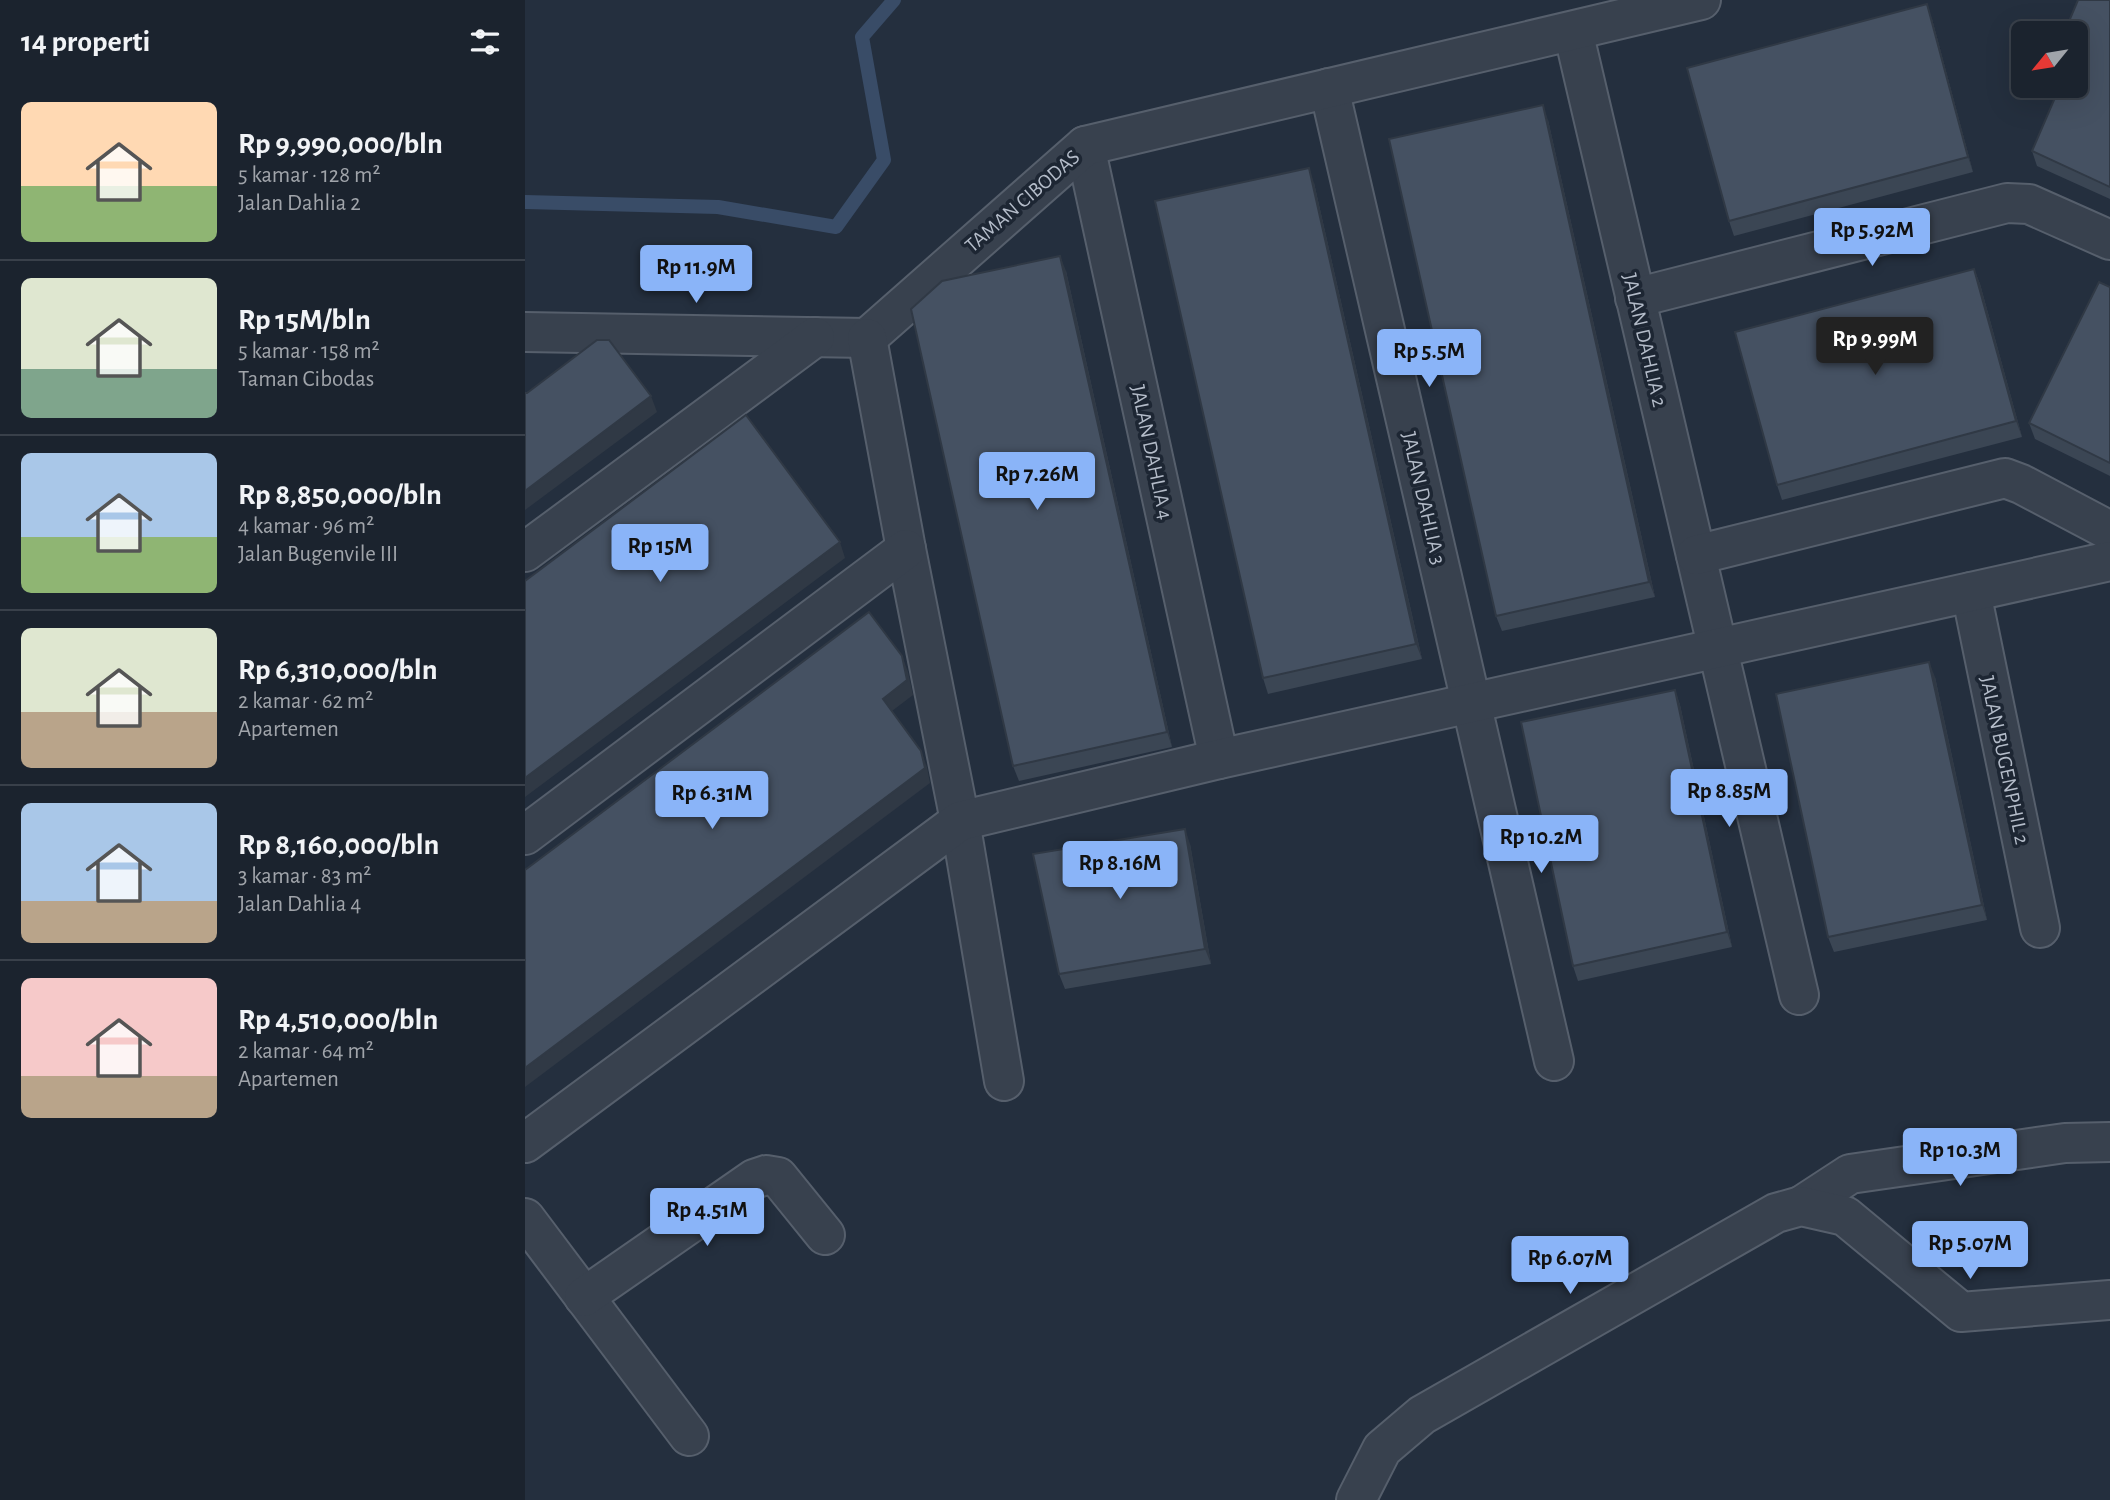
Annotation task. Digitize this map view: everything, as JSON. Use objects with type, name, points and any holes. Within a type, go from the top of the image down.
[{"type":"street","name":"TAMAN CIBODAS","points":[[867,338],[1085,146],[1702,0]]},
{"type":"street","name":"JALAN DAHLIA 2","points":[[1573,31],[1799,995]]},
{"type":"street","name":"JALAN DAHLIA 3","points":[[1329,88],[1554,1061]]},
{"type":"street","name":"JALAN DAHLIA 4","points":[[1085,146],[1219,758]]},
{"type":"street","points":[[1635,298],[2007,203],[2029,204],[2110,240]]},
{"type":"street","points":[[525,332],[867,338],[960,821],[1004,1081]]},
{"type":"street","points":[[525,552],[815,337]]},
{"type":"street","points":[[1696,555],[2005,478],[2110,531]]},
{"type":"street","points":[[525,835],[906,549]]},
{"type":"street","points":[[525,1143],[960,821],[1219,758],[2110,561]]},
{"type":"street","name":"JALAN BUGENPHIL 2","points":[[1971,592],[2040,928]]},
{"type":"street","points":[[1372,1489],[1382,1449],[1422,1415],[1776,1213],[1801,1206],[1850,1174],[2065,1143],[2110,1142]]},
{"type":"street","points":[[584,1297],[754,1179],[766,1175],[778,1177],[825,1235]]},
{"type":"street","points":[[1801,1206],[1845,1216],[1961,1312],[2110,1300]]},
{"type":"street","points":[[525,1218],[689,1436]]},
{"type":"building","points":[[2078,0],[2110,0],[2110,187],[2032,151],[2055,98],[2088,98],[2088,21],[2069,21]]},
{"type":"building","points":[[1927,4],[1968,157],[1729,221],[1687,68]]},
{"type":"building","points":[[1543,105],[1649,582],[1496,616],[1389,139]]},
{"type":"building","points":[[1309,168],[1416,644],[1263,678],[1155,201]]},
{"type":"building","points":[[1060,256],[1167,732],[1013,766],[911,309],[942,281]]},
{"type":"building","points":[[1974,269],[2016,421],[1777,485],[1735,332]]},
{"type":"building","points":[[2099,282],[2110,287],[2110,463],[2029,423]]},
{"type":"building","points":[[597,340],[609,340],[651,396],[525,491],[525,393]]},
{"type":"building","points":[[746,415],[840,542],[525,778],[525,581]]},
{"type":"building","points":[[869,612],[902,656],[907,680],[883,699],[921,751],[925,768],[525,1068],[525,870]]},
{"type":"building","points":[[1929,662],[1982,905],[1828,937],[1776,694]]},
{"type":"building","points":[[1675,690],[1727,932],[1573,966],[1521,722]]},
{"type":"building","points":[[1185,829],[1205,949],[1059,974],[1033,854]]},
{"type":"waterway","points":[[525,202],[718,207],[836,227],[884,160],[862,37],[894,0]]}]
